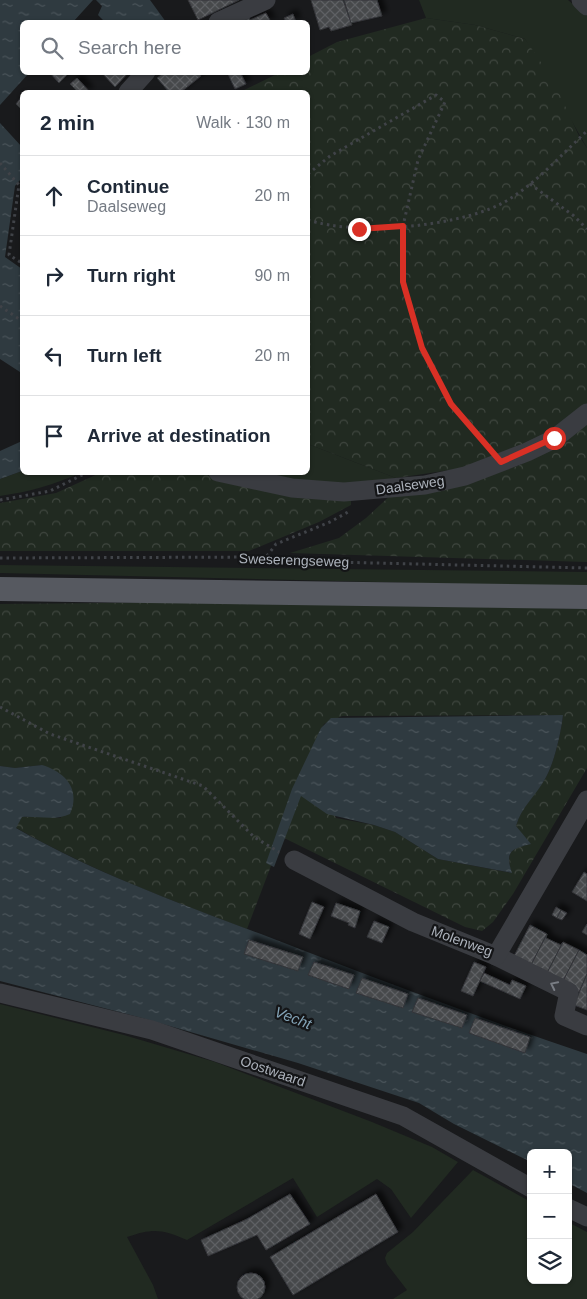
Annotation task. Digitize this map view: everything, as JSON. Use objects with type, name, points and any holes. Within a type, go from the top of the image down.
[{"type":"main road","points":[[0,588],[587,597]]},
{"type":"street","points":[[222,20],[266,0]]},
{"type":"street","points":[[581,0],[587,6]]},
{"type":"street","points":[[130,90],[143,75]]},
{"type":"street","name":"Daalseweg","points":[[232,475],[292,488],[344,492],[425,485],[465,476],[501,462],[554,438],[587,413]]},
{"type":"street","name":"Molenweg","points":[[294,860],[413,922],[496,956],[587,800]]},
{"type":"street","points":[[496,956],[569,992],[564,1016],[587,1026]]},
{"type":"street","name":"Oostwaard","points":[[0,993],[152,1030],[402,1116],[527,1186]]},
{"type":"street","points":[[572,1210],[587,1217]]},
{"type":"path","points":[[310,172],[330,156],[436,95],[445,102],[418,160],[403,226],[403,282],[422,348],[451,404],[501,462]]},
{"type":"path","points":[[310,221],[324,225],[359,229],[403,226],[456,219],[499,204],[530,184],[587,131]]},
{"type":"path","points":[[0,163],[18,185],[9,254],[20,262]]},
{"type":"path","points":[[530,184],[574,216],[587,229]]},
{"type":"path","points":[[0,306],[20,320]]},
{"type":"path","points":[[0,500],[50,491],[82,475]]},
{"type":"path","points":[[267,557],[276,544],[330,522],[354,508]]},
{"type":"path","name":"Sweserengseweg","points":[[0,558],[267,557],[332,562],[587,568]]},
{"type":"path","points":[[0,707],[50,734],[203,786],[264,844]]},
{"type":"green space","points":[[419,0],[568,0],[587,16],[587,148],[525,39],[475,25],[426,18]]},
{"type":"green space","points":[[426,18],[475,25],[525,39],[553,80],[579,136],[587,148],[587,406],[568,423],[497,457],[464,468],[396,478],[310,445],[310,90],[244,90],[275,75],[310,75],[310,56],[337,42]]},
{"type":"green space","points":[[587,423],[587,562],[290,553],[339,538],[366,518],[393,493],[440,489],[518,466],[571,437]]},
{"type":"green space","points":[[310,445],[396,478],[348,485],[299,483],[261,475],[310,475]]},
{"type":"green space","points":[[20,472],[20,475],[75,475],[41,488],[0,496],[0,479]]},
{"type":"green space","points":[[96,475],[207,475],[265,489],[351,498],[351,505],[319,522],[249,551],[0,551],[0,503],[56,493]]},
{"type":"green space","points":[[0,565],[587,572],[587,587],[0,573]]},
{"type":"green space","points":[[208,602],[587,609],[587,768],[513,894],[493,922],[482,931],[465,927],[282,837],[247,929],[158,895],[100,870],[15,827],[22,817],[61,818],[42,765],[15,768],[0,766],[0,604]],"holes":[[[563,715],[557,748],[548,773],[518,819],[516,826],[530,844],[511,852],[509,860],[511,873],[438,859],[395,832],[374,825],[336,818],[309,756],[324,724],[342,716]]]},
{"type":"green space","points":[[0,1004],[124,1035],[215,1062],[372,1122],[432,1147],[458,1162],[411,1218],[391,1189],[377,1179],[317,1217],[293,1178],[187,1240],[157,1231],[144,1232],[127,1237],[153,1285],[158,1299],[0,1299]]},
{"type":"green space","points":[[473,1170],[527,1200],[527,1284],[572,1284],[572,1224],[587,1232],[587,1299],[393,1299],[407,1290],[387,1264],[385,1258],[387,1253],[413,1232]]},
{"type":"water","points":[[0,0],[93,0],[75,20],[20,20],[20,75],[27,75],[0,105]]},
{"type":"water","points":[[96,0],[150,0],[165,20],[103,20],[98,15],[102,6]]},
{"type":"water","points":[[0,123],[20,145],[20,180],[15,186],[5,257],[20,268],[20,372],[0,359]]},
{"type":"water","points":[[20,442],[20,472],[0,479],[0,451]]},
{"type":"water","points":[[563,715],[557,748],[548,773],[518,819],[516,826],[531,844],[511,852],[509,860],[512,873],[438,859],[395,832],[327,814],[301,796],[274,867],[266,863],[292,789],[321,728],[331,718]]},
{"type":"water","name":"Vecht","points":[[42,765],[58,772],[69,783],[74,797],[70,814],[53,818],[22,817],[16,828],[75,859],[199,911],[423,996],[587,1054],[587,1193],[572,1185],[572,1149],[527,1149],[527,1160],[454,1124],[419,1103],[298,1063],[142,1018],[0,981],[0,766],[15,768]]},
{"type":"building","points":[[188,0],[239,0],[198,20]]},
{"type":"building","points":[[311,0],[343,0],[352,25],[331,31],[329,27],[320,30]]},
{"type":"building","points":[[344,0],[377,0],[382,16],[351,23]]},
{"type":"building","points":[[266,13],[270,20],[250,20]]},
{"type":"building","points":[[293,14],[295,20],[285,20],[284,18]]},
{"type":"building","points":[[52,75],[67,75],[59,83]]},
{"type":"building","points":[[104,75],[126,75],[115,87]]},
{"type":"building","points":[[161,75],[201,76],[184,90],[167,90],[157,78]]},
{"type":"building","points":[[228,75],[242,75],[246,84],[235,89]]},
{"type":"building","points":[[77,78],[88,90],[76,90],[70,84]]},
{"type":"building","points":[[20,99],[20,108],[16,104]]},
{"type":"building","points":[[584,872],[587,874],[587,901],[572,892]]},
{"type":"building","points":[[312,902],[324,907],[310,939],[299,934]]},
{"type":"building","points":[[336,903],[360,911],[355,928],[348,925],[349,923],[331,916]]},
{"type":"building","points":[[556,907],[561,910],[557,918],[552,915]]},
{"type":"building","points":[[561,910],[567,913],[562,920],[557,918]]},
{"type":"building","points":[[374,921],[389,927],[382,943],[367,937]]},
{"type":"building","points":[[587,924],[587,935],[582,932]]},
{"type":"building","points":[[530,925],[547,934],[530,967],[513,958]]},
{"type":"building","points":[[547,934],[546,938],[561,945],[563,942],[546,975],[530,967]]},
{"type":"building","points":[[249,940],[303,957],[298,971],[244,954]]},
{"type":"building","points":[[563,942],[579,950],[562,983],[546,975]]},
{"type":"building","points":[[579,950],[587,955],[587,974],[579,992],[562,983]]},
{"type":"building","points":[[314,962],[354,975],[349,989],[308,975]]},
{"type":"building","points":[[474,962],[486,967],[473,996],[461,991]]},
{"type":"building","points":[[484,973],[510,985],[512,980],[526,986],[520,999],[480,981]]},
{"type":"building","points":[[587,974],[587,1010],[574,1005]]},
{"type":"building","points":[[362,978],[408,994],[403,1008],[356,993]]},
{"type":"building","points":[[418,998],[467,1015],[462,1028],[412,1012]]},
{"type":"building","points":[[475,1018],[530,1037],[525,1053],[469,1033]]},
{"type":"building","points":[[290,1194],[310,1224],[266,1250],[257,1235],[208,1256],[201,1240],[247,1219]]},
{"type":"building","points":[[376,1194],[398,1232],[293,1295],[270,1257]]},
{"type":"building","points":[[246,1274],[256,1274],[264,1282],[264,1292],[256,1300],[246,1300],[238,1292],[238,1282]]},
{"type":"route","points":[[359,229],[403,226],[403,282],[422,348],[451,404],[501,462],[527,452],[554,438]]}]
